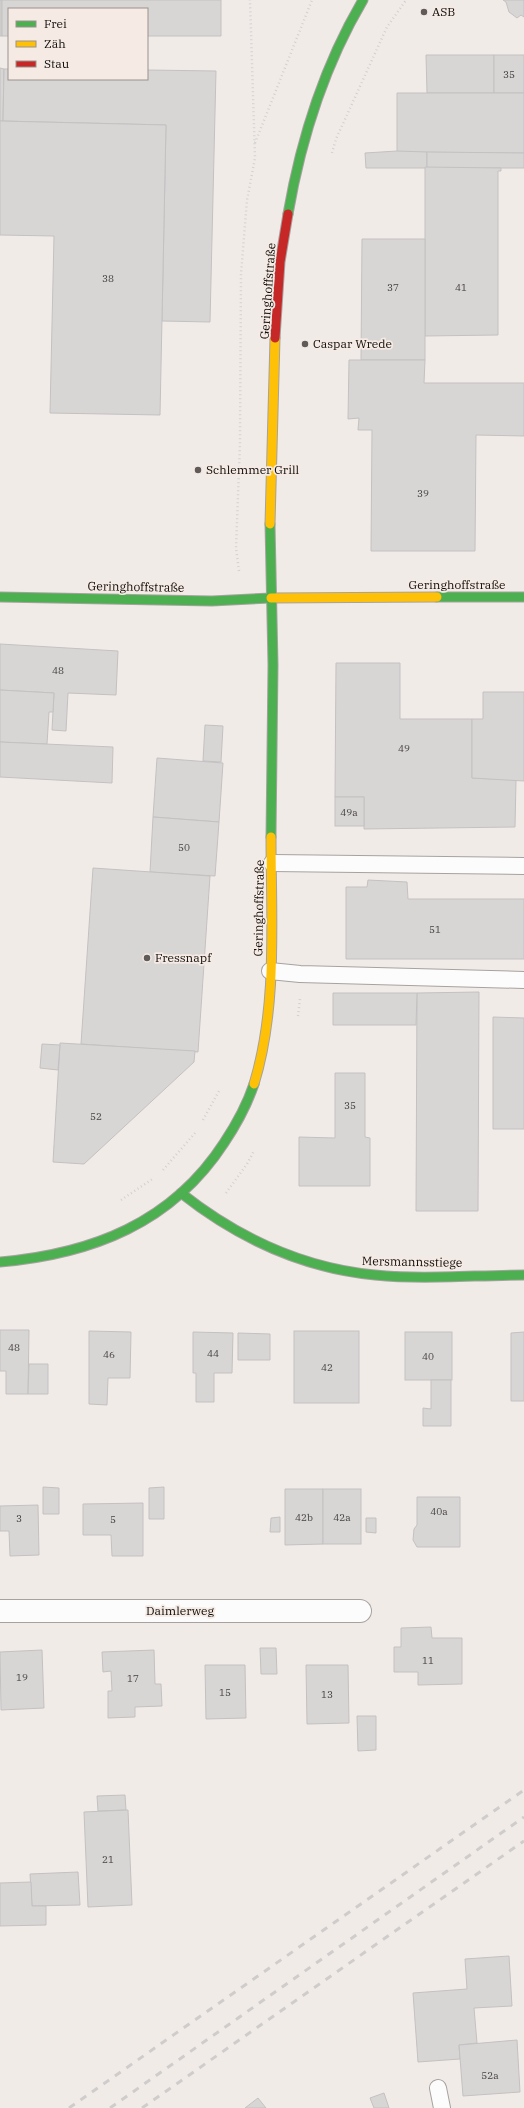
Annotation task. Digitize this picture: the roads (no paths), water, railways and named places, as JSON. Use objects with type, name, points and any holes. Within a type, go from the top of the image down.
[{"type":"street","name":"Geringhoffstraße","points":[[181,1193],[224,1142],[246,1103],[260,1064],[264,1045],[270,971],[272,863],[273,665],[270,532],[276,310],[284,230],[297,166],[319,93],[346,29],[363,0]]},
{"type":"street","name":"Geringhoffstraße","points":[[0,597],[212,601],[271,599],[524,597]]},
{"type":"street","points":[[0,1262],[48,1256],[110,1238],[148,1219],[181,1193]]},
{"type":"street","name":"Mersmannsstiege","points":[[181,1193],[221,1224],[269,1250],[334,1269],[368,1275],[524,1275]]},
{"type":"street","name":"Daimlerweg","points":[[0,1611],[360,1610]]},
{"type":"lane","points":[[272,863],[524,866]]},
{"type":"lane","points":[[270,971],[300,974],[524,980]]},
{"type":"lane","points":[[438,2088],[442,2108]]},
{"type":"railway","points":[[69,2108],[524,1790]]},
{"type":"railway","points":[[110,2108],[524,1817]]},
{"type":"railway","points":[[142,2108],[524,1841]]},
{"type":"place","name":"ASB","points":[[424,12]]},
{"type":"place","name":"Caspar Wrede","points":[[305,344]]},
{"type":"place","name":"Schlemmer Grill","points":[[198,470]]},
{"type":"place","name":"Fressnapf","points":[[147,958]]}]
